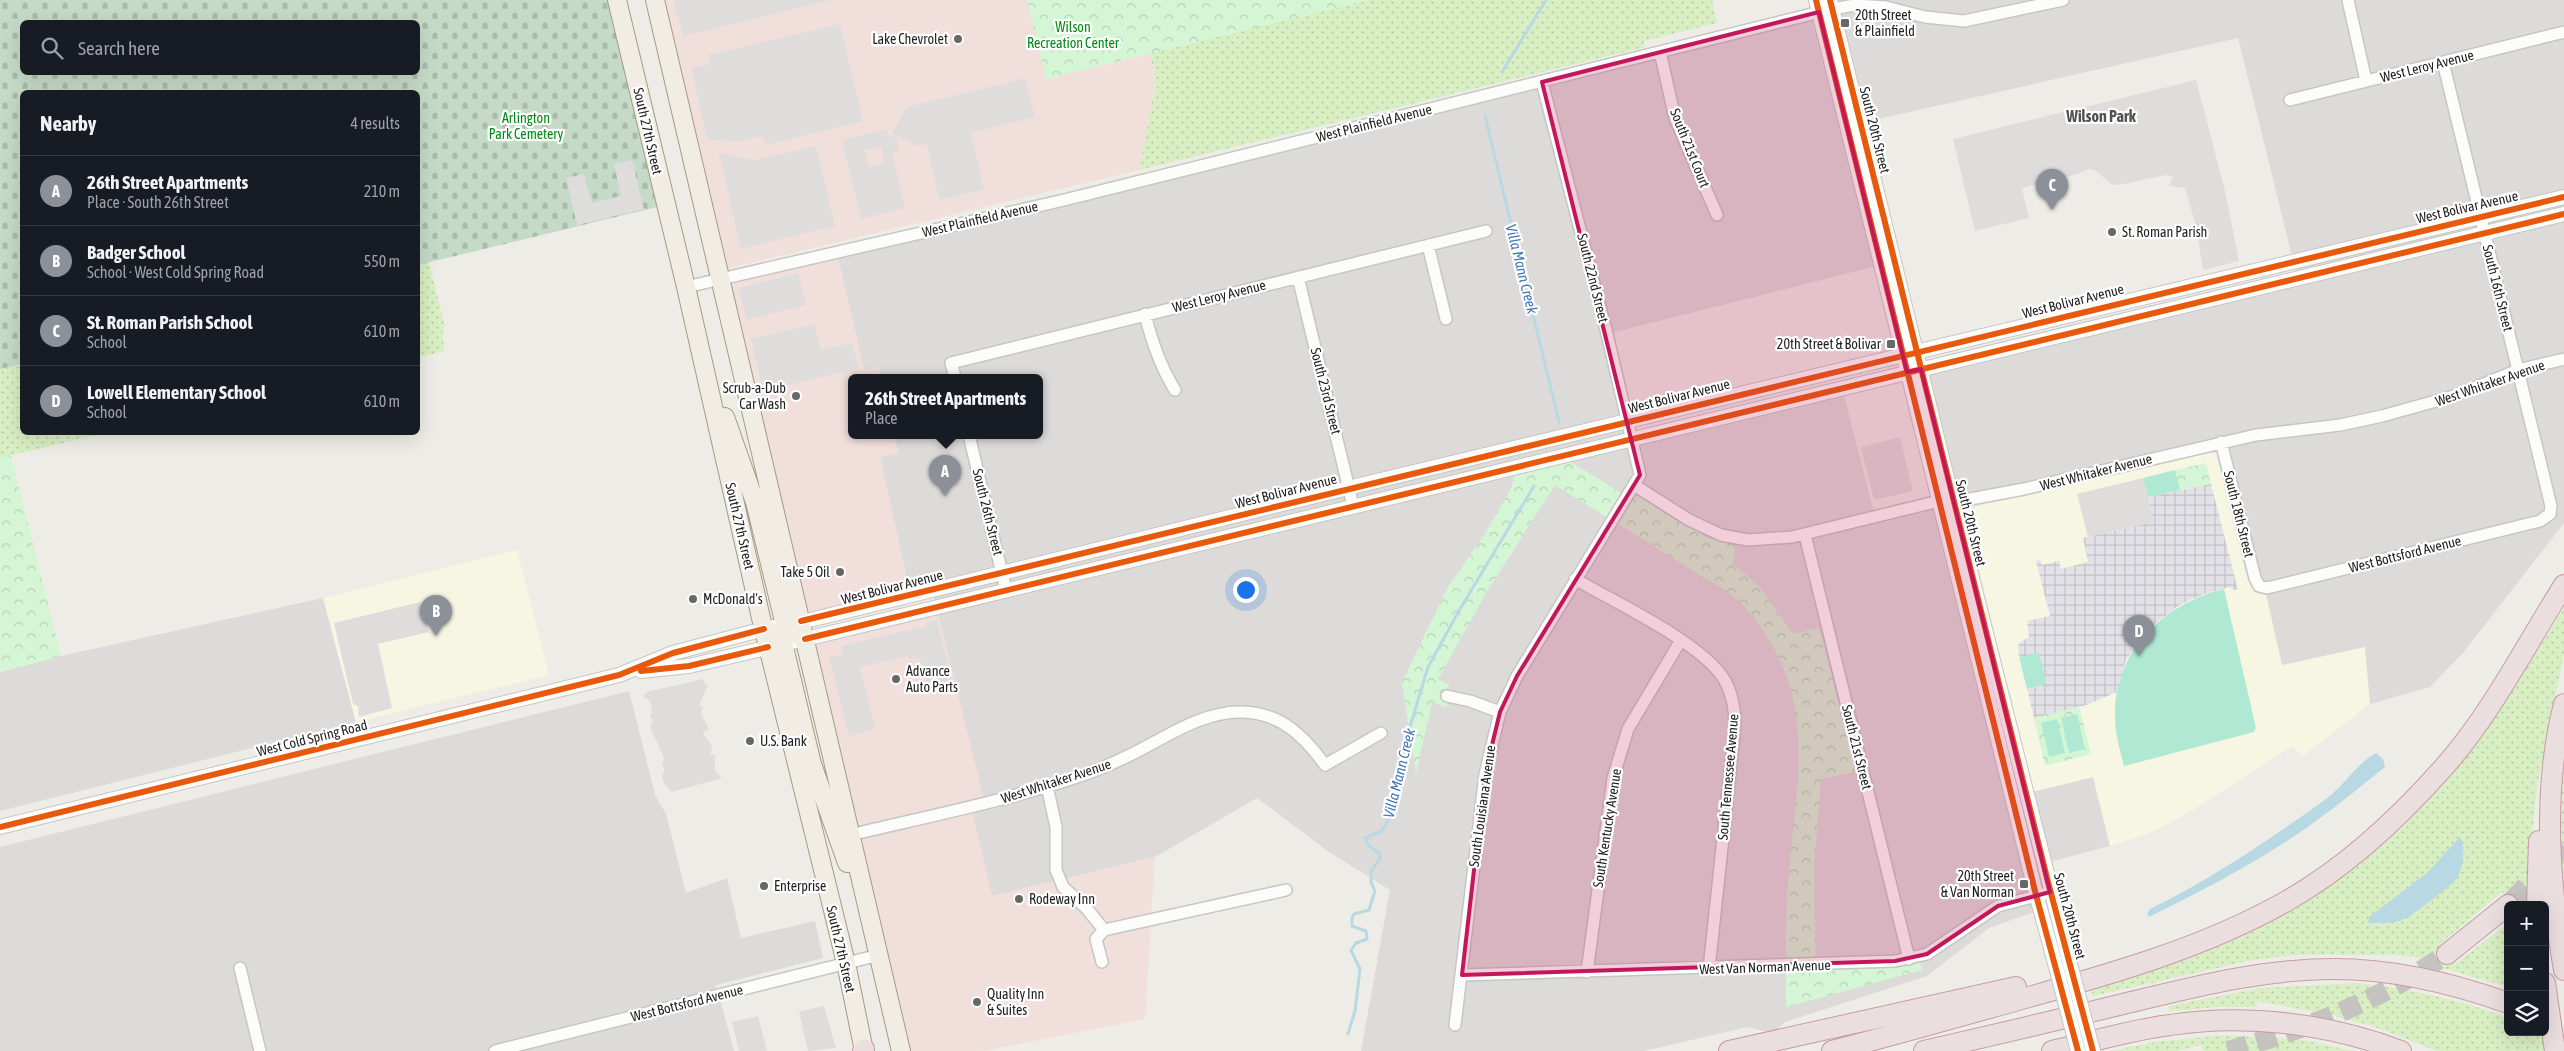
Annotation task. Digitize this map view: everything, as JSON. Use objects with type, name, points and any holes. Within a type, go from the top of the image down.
[{"type":"highway","points":[[1832,1051],[2094,979],[2209,939],[2286,901],[2330,871],[2379,833],[2445,766],[2479,720],[2564,585]]},
{"type":"highway","points":[[2564,704],[2553,777],[2550,860],[2564,970]]},
{"type":"highway","points":[[2537,901],[2541,809],[2545,787],[2553,777]]},
{"type":"highway","points":[[2447,954],[2504,908]]},
{"type":"highway","points":[[1729,1051],[2091,971],[2124,968]]},
{"type":"highway","points":[[1924,1051],[2217,982],[2287,971],[2358,970],[2408,975],[2458,986],[2504,1002]]},
{"type":"highway","points":[[2546,991],[2555,1051]]},
{"type":"highway","points":[[2052,1051],[2172,1024],[2247,1021],[2330,1030],[2401,1051]]},
{"type":"main road","name":"South 27th Street","points":[[617,0],[686,287],[764,629]]},
{"type":"main road","points":[[655,0],[720,280],[794,634],[805,638],[901,1051]]},
{"type":"main road","points":[[700,353],[755,502],[793,623]]},
{"type":"main road","points":[[764,629],[776,634],[776,645],[815,775],[871,924]]},
{"type":"main road","name":"South 27th Street","points":[[776,645],[846,963],[863,1050]]},
{"type":"street","name":"West Plainfield Avenue","points":[[686,287],[1064,200],[1542,82],[1660,52],[1824,5],[1886,7],[1924,17],[1964,21],[2063,0]]},
{"type":"street","points":[[2348,0],[2366,81]]},
{"type":"street","name":"South 20th Street","points":[[1824,5],[1946,501],[2036,895],[2078,1051]]},
{"type":"street","name":"West Leroy Avenue","points":[[2290,100],[2564,32]]},
{"type":"street","name":"South 21st Court","points":[[1660,52],[1675,118],[1717,215]]},
{"type":"street","name":"South 16th Street","points":[[2443,62],[2552,506],[2550,514]]},
{"type":"street","name":"South 22nd Street","points":[[1542,82],[1631,438],[1637,480]]},
{"type":"street","name":"West Bolivar Avenue","points":[[793,623],[2564,197]]},
{"type":"street","points":[[805,638],[2564,214]]},
{"type":"street","name":"West Leroy Avenue","points":[[954,374],[951,363],[1486,231]]},
{"type":"street","points":[[1428,245],[1446,319]]},
{"type":"street","name":"South 23rd Street","points":[[1298,276],[1353,506]]},
{"type":"street","points":[[1145,314],[1154,350],[1163,371],[1176,390]]},
{"type":"street","name":"West Whitaker Avenue","points":[[1637,480],[1689,520],[1721,535],[1762,541],[1805,535],[1946,501],[2024,490],[2221,442],[2256,435],[2340,425],[2382,416],[2454,396],[2518,370],[2564,359]]},
{"type":"street","name":"South 26th Street","points":[[970,439],[1006,590]]},
{"type":"street","name":"South 18th Street","points":[[2221,442],[2255,578],[2259,586]]},
{"type":"street","name":"South Louisiana Avenue","points":[[1455,1025],[1485,774],[1500,712],[1517,676],[1637,480]]},
{"type":"street","name":"South 20th Street","points":[[1946,501],[2093,1051]]},
{"type":"street","name":"West Bottsford Avenue","points":[[2259,586],[2267,588],[2540,521],[2550,514]]},
{"type":"street","points":[[1173,531],[1177,548]]},
{"type":"street","name":"South 21st Street","points":[[1805,535],[1909,959]]},
{"type":"street","name":"South Tennessee Avenue","points":[[1575,579],[1681,640],[1711,663],[1724,679],[1734,702],[1735,726],[1709,969]]},
{"type":"street","points":[[875,604],[879,621]]},
{"type":"street","name":"West Cold Spring Road","points":[[628,672],[672,653],[793,623]]},
{"type":"street","name":"West Cold Spring Road","points":[[0,827],[628,672],[689,666],[805,638]]},
{"type":"street","name":"South Kentucky Avenue","points":[[1587,972],[1612,778],[1628,729],[1681,640]]},
{"type":"street","points":[[1447,696],[1470,701],[1500,712]]},
{"type":"street","name":"West Whitaker Avenue","points":[[850,835],[985,803],[1047,786],[1112,763],[1195,722],[1231,713],[1243,712],[1262,715],[1286,724],[1305,739],[1325,765],[1382,733]]},
{"type":"street","points":[[1047,786],[1056,827],[1056,870],[1062,887],[1087,910],[1104,930]]},
{"type":"street","points":[[1102,962],[1096,939],[1104,930],[1286,890]]},
{"type":"street","name":"West Van Norman Avenue","points":[[1462,975],[1880,963],[1909,959],[1936,948],[1988,910],[2050,892]]},
{"type":"street","name":"West Bottsford Avenue","points":[[496,1051],[879,956]]},
{"type":"street","points":[[240,968],[260,1051]]},
{"type":"highlighted area","points":[[1819,12],[1907,372],[1921,369],[2050,892],[1998,906],[1927,954],[1895,961],[1462,975],[1485,774],[1500,712],[1517,676],[1640,475],[1542,82]]},
{"type":"shaded area","points":[[660,0],[1027,0],[1046,78],[1150,53],[1156,81],[1139,170],[729,268],[725,265]]},
{"type":"shaded area","points":[[673,0],[831,0],[683,36]]},
{"type":"shaded area","points":[[1816,0],[2564,0],[2564,523],[2463,653],[2430,687],[2374,703],[2300,735],[2221,442],[1939,501],[2040,910],[1989,928],[1927,976],[1785,1022],[1775,1031],[1768,1032],[1748,1027],[1644,1051],[1361,1051],[1390,890],[1329,852],[1257,798],[1155,857],[992,896],[970,807],[932,590],[909,589],[880,457],[898,452],[895,439],[1043,439],[1043,374],[880,374],[878,367],[864,370],[838,258],[1819,12]],"holes":[[[2238,38],[2297,276],[1907,372],[1939,501],[1875,516],[1842,388],[1631,438],[1607,334],[1881,265],[1847,126]]]},
{"type":"shaded area","points":[[840,24],[863,121],[766,145],[763,136],[735,142],[707,139],[691,68],[710,64],[708,55]]},
{"type":"shaded area","points":[[1025,78],[1035,117],[971,133],[984,189],[939,200],[927,144],[917,146],[892,133],[907,107],[1002,84],[1003,86]]},
{"type":"shaded area","points":[[2196,80],[2225,191],[2239,261],[2203,270],[2196,226],[2185,188],[2169,186],[2173,177],[2167,175],[2119,185],[2111,184],[2095,170],[2089,169],[2074,175],[2022,188],[2029,218],[1975,231],[1953,139]]},
{"type":"shaded area","points":[[886,129],[889,137],[896,136],[899,150],[892,152],[905,208],[861,219],[842,140]],"holes":[[[881,147],[885,163],[869,167],[864,150]]]},
{"type":"shaded area","points":[[816,146],[835,226],[741,249],[719,153],[754,160]]},
{"type":"shaded area","points":[[632,160],[644,209],[577,225],[566,178],[584,174],[592,203],[621,196],[614,164]]},
{"type":"shaded area","points":[[838,258],[864,370],[878,367],[880,374],[848,374],[848,439],[895,439],[898,453],[880,457],[909,589],[810,612],[806,610],[730,288],[737,282]]},
{"type":"shaded area","points":[[798,273],[806,305],[746,320],[739,288]]},
{"type":"shaded area","points":[[814,324],[820,350],[852,343],[859,368],[763,391],[751,339]]},
{"type":"shaded area","points":[[1900,437],[1913,491],[1874,500],[1861,447]]},
{"type":"shaded area","points":[[2204,452],[2216,454],[2246,577],[2252,589],[2266,594],[2282,665],[2365,647],[2370,704],[2303,756],[2292,746],[2193,810],[2150,833],[2110,846],[2093,777],[2032,792],[1966,513],[1975,507]]},
{"type":"shaded area","points":[[2143,478],[2155,522],[2088,537],[2077,494]]},
{"type":"shaded area","points":[[2211,484],[2238,590],[2230,587],[2204,594],[2181,604],[2149,628],[2126,660],[2117,692],[2086,705],[2034,718],[2027,689],[2047,684],[2039,653],[2019,657],[2018,648],[2019,643],[2029,637],[2027,621],[2050,616],[2036,561],[2040,560],[2042,565],[2059,561],[2061,569],[2088,562],[2083,538],[2154,522],[2148,497]]},
{"type":"shaded area","points":[[517,550],[549,675],[356,722],[323,598]]},
{"type":"shaded area","points":[[323,598],[356,722],[0,811],[0,672],[61,656]]},
{"type":"shaded area","points":[[420,602],[429,632],[378,644],[392,708],[359,717],[358,706],[353,704],[334,623]]},
{"type":"shaded area","points":[[936,606],[985,803],[971,807],[992,896],[1155,857],[1145,1019],[983,1051],[901,1051],[805,639]]},
{"type":"shaded area","points":[[937,620],[953,682],[940,685],[941,689],[929,692],[920,659],[916,657],[909,659],[908,656],[860,667],[875,729],[849,736],[829,657],[843,654],[841,646],[927,626],[926,623]]},
{"type":"shaded area","points":[[702,679],[708,686],[699,705],[703,707],[701,714],[709,729],[703,733],[713,747],[710,754],[715,755],[715,771],[722,778],[672,792],[664,784],[662,776],[665,768],[662,766],[664,758],[650,727],[653,719],[650,718],[652,710],[650,701],[643,696],[647,692]]},
{"type":"shaded area","points":[[629,691],[655,795],[666,814],[686,893],[727,878],[741,938],[815,921],[823,958],[716,985],[734,1051],[0,1051],[0,847]]},
{"type":"shaded area","points":[[2094,777],[2110,846],[2049,862],[2032,792]]},
{"type":"shaded area","points":[[824,1006],[836,1048],[808,1051],[799,1012]]},
{"type":"shaded area","points":[[758,1016],[767,1051],[739,1051],[732,1022]]},
{"type":"green space","name":"Arlington Park Cemetery","points":[[0,0],[609,0],[657,207],[420,265],[420,90],[20,90],[20,364],[0,369]]},
{"type":"green space","name":"Wilson Recreation Center","points":[[1027,0],[1370,0],[1046,79]]},
{"type":"green space","points":[[1334,0],[1712,0],[1717,23],[1644,41],[1645,47],[1139,170],[1156,81],[1150,53]]},
{"type":"green space","points":[[429,262],[445,327],[442,334],[445,351],[420,357],[420,264]]},
{"type":"green space","points":[[20,364],[20,435],[97,435],[0,458],[0,369]]},
{"type":"green space","points":[[11,455],[61,656],[0,672],[0,458]]},
{"type":"green space","points":[[1568,460],[1631,499],[1637,496],[1642,497],[1707,538],[1736,544],[1733,564],[1761,588],[1793,634],[1819,628],[1856,772],[1821,779],[1814,870],[1816,970],[1897,968],[1920,963],[1922,970],[1786,1007],[1787,897],[1798,772],[1798,738],[1794,704],[1784,671],[1768,638],[1743,605],[1732,595],[1555,485],[1486,593],[1438,679],[1450,685],[1444,691],[1443,701],[1447,703],[1448,707],[1432,703],[1416,774],[1402,682],[1448,587],[1484,535],[1511,489],[1515,473]]},
{"type":"green space","points":[[2206,463],[2211,484],[2180,490],[2175,470]]},
{"type":"green space","points":[[2175,470],[2180,490],[2148,497],[2143,478]]},
{"type":"green space","points":[[2224,589],[2256,728],[2254,732],[2124,766],[2118,742],[2115,717],[2117,693],[2123,672],[2133,652],[2146,634],[2181,606],[2202,596]]},
{"type":"green space","points":[[2564,608],[2564,653],[2537,787],[2532,837],[2531,901],[2511,901],[2502,892],[2440,944],[2455,964],[2504,926],[2504,986],[2435,966],[2426,958],[2391,955],[2298,955],[2253,960],[2093,996],[2091,988],[2156,969],[2242,937],[2291,911],[2348,873],[2401,829],[2448,779],[2482,736]]},
{"type":"green space","points":[[2039,652],[2047,684],[2027,689],[2019,657]]},
{"type":"green space","points":[[2079,706],[2091,754],[2045,766],[2034,718]]},
{"type":"green space","points":[[2077,714],[2085,749],[2069,753],[2061,718]]},
{"type":"green space","points":[[2057,719],[2065,753],[2049,757],[2041,723]]},
{"type":"green space","points":[[2564,760],[2564,919],[2559,818]]},
{"type":"green space","points":[[2357,983],[2396,988],[2434,996],[2471,1005],[2504,1016],[2504,1036],[2546,1036],[2548,1051],[2437,1051],[2372,1026],[2327,1014],[2257,1001],[2256,1007],[2218,1007],[2169,1011],[2169,1006],[2260,988]]},
{"type":"green space","points":[[2223,1035],[2304,1040],[2353,1051],[2204,1051],[2202,1045],[2176,1051],[2110,1051],[2154,1042]]},
{"type":"water","points":[[2376,753],[2383,759],[2385,767],[2317,821],[2241,869],[2149,917],[2147,914],[2150,909],[2218,872],[2326,799],[2362,763]]},
{"type":"water","points":[[2460,837],[2463,846],[2463,858],[2459,874],[2454,881],[2417,911],[2402,920],[2368,923],[2369,917],[2427,873]]},
{"type":"waterway","name":"Villa Mann Creek","points":[[1502,72],[1546,0]]},
{"type":"waterway","name":"Villa Mann Creek","points":[[1485,116],[1559,422]]},
{"type":"waterway","name":"Villa Mann Creek","points":[[1348,1034],[1355,1011],[1360,969],[1351,950],[1356,943],[1367,939],[1366,931],[1352,926],[1352,918],[1354,914],[1369,910],[1375,891],[1371,882],[1371,871],[1380,859],[1380,854],[1367,844],[1365,838],[1382,831],[1390,817],[1402,753],[1428,667],[1460,609],[1534,486]]},
{"type":"tunnel","points":[[2512,901],[2564,846]]},
{"type":"tunnel","points":[[2228,1051],[2315,1023],[2395,986],[2447,954]]},
{"type":"cycle path","points":[[1816,0],[2036,895],[2078,1051]]},
{"type":"cycle path","points":[[1830,0],[2048,882],[2093,1051]]},
{"type":"cycle path","points":[[801,621],[2564,197]]},
{"type":"cycle path","points":[[805,639],[2564,214]]},
{"type":"cycle path","points":[[0,827],[619,675],[673,653],[764,629]]},
{"type":"cycle path","points":[[641,671],[689,666],[768,647]]},
{"type":"place","name":"20th Street & Plainfield","points":[[1845,23]]},
{"type":"place","name":"Lake Chevrolet","points":[[958,39]]},
{"type":"place","name":"St. Roman Parish School","points":[[2052,210]]},
{"type":"place","name":"St. Roman Parish","points":[[2112,232]]},
{"type":"place","name":"20th Street & Bolivar","points":[[1891,344]]},
{"type":"place","name":"Scrub-a-Dub Car Wash","points":[[796,396]]},
{"type":"place","name":"26th Street Apartments","points":[[945,496]]},
{"type":"place","name":"Take 5 Oil","points":[[840,572]]},
{"type":"place","name":"McDonald's","points":[[693,599]]},
{"type":"place","name":"Badger School","points":[[436,636]]},
{"type":"place","name":"Lowell Elementary School","points":[[2139,656]]},
{"type":"place","name":"Advance Auto Parts","points":[[896,679]]},
{"type":"place","name":"U.S. Bank","points":[[750,741]]},
{"type":"place","name":"20th Street & Van Norman","points":[[2024,884]]},
{"type":"place","name":"Enterprise","points":[[764,886]]},
{"type":"place","name":"Rodeway Inn","points":[[1019,899]]},
{"type":"place","name":"Quality Inn & Suites","points":[[977,1002]]},
{"type":"district","name":"Wilson Park","points":[[2101,116]]}]
